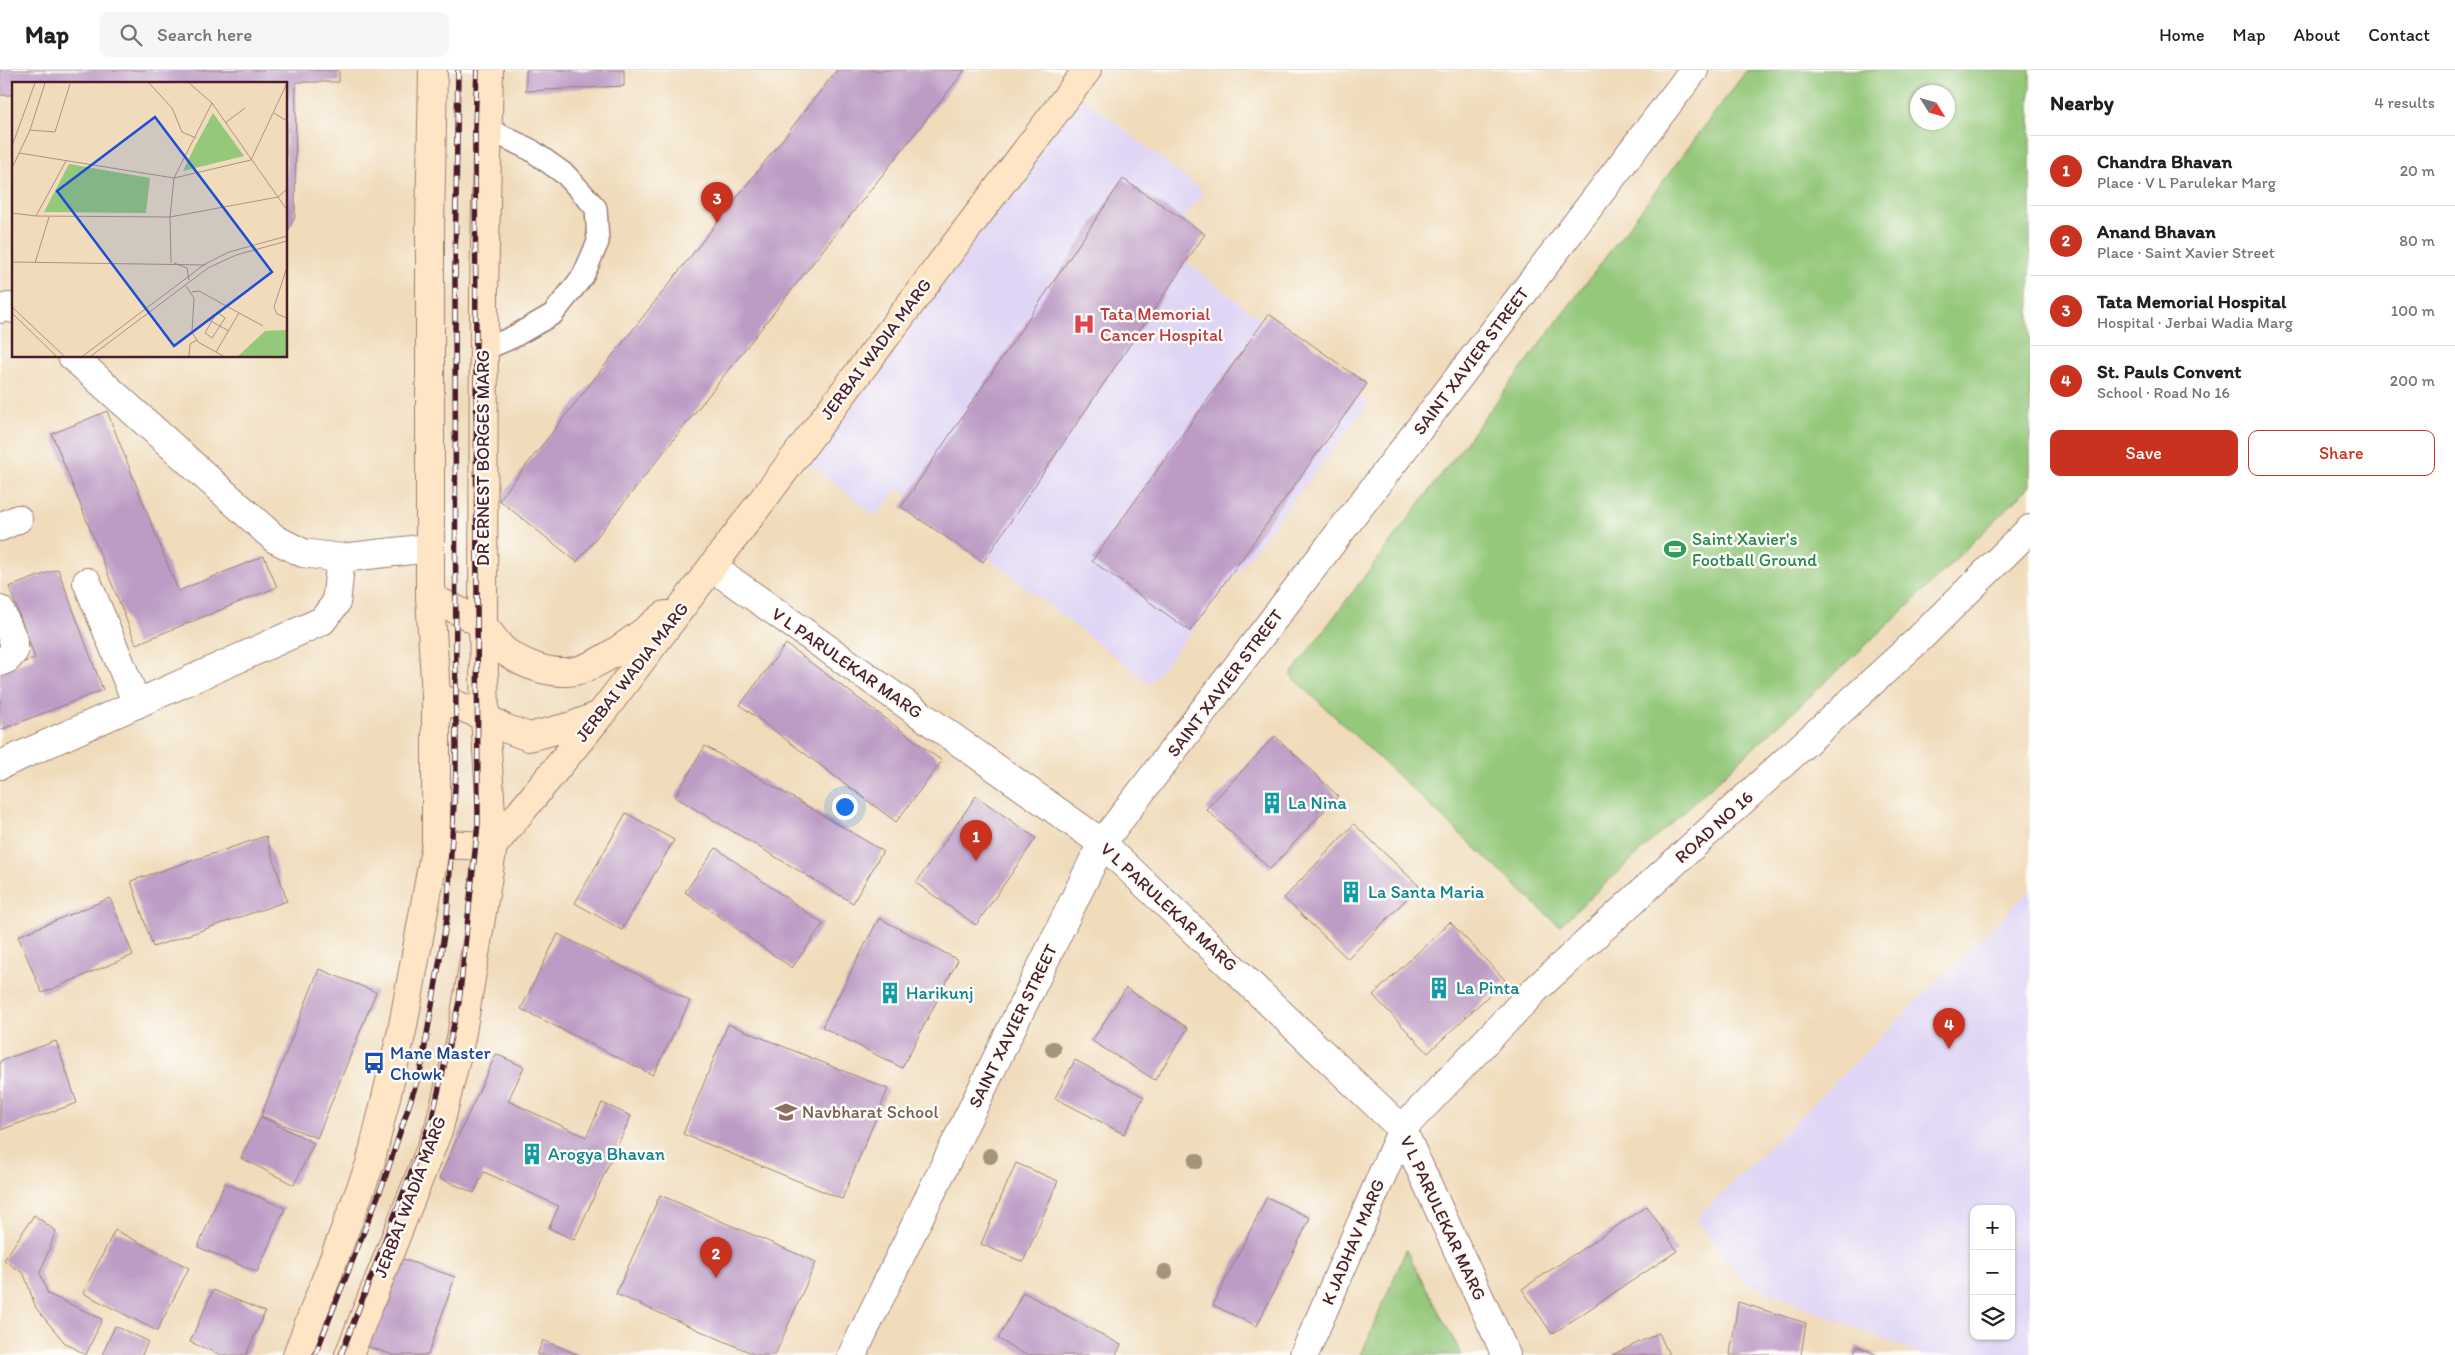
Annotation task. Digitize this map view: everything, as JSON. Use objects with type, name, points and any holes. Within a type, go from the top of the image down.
[{"type":"main road","points":[[297,1355],[370,1164],[402,1031],[436,844],[436,696],[430,597],[430,236],[433,70]]},
{"type":"main road","name":"DR ERNEST BORGES MARG","points":[[489,70],[484,346],[483,626],[485,717],[493,846]]},
{"type":"main road","name":"JERBAI WADIA MARG","points":[[349,1355],[439,1128],[461,1038],[493,846],[601,714],[1087,70]]},
{"type":"main road","points":[[430,597],[483,626],[505,651],[527,663],[546,670],[568,672],[594,664],[637,637],[692,594]]},
{"type":"main road","points":[[436,696],[485,717],[504,728],[529,737],[572,726],[601,714]]},
{"type":"main road","points":[[436,844],[493,846]]},
{"type":"street","name":"SAINT XAVIER STREET","points":[[852,1355],[1102,843],[1694,70]]},
{"type":"street","points":[[74,358],[274,539],[303,553],[341,558],[430,548]]},
{"type":"street","name":"ROAD NO 16","points":[[1402,1129],[1535,990],[1917,641],[2030,529]]},
{"type":"street","points":[[0,765],[322,621],[336,602],[341,558]]},
{"type":"street","name":"V L PARULEKAR MARG","points":[[712,567],[1102,843],[1402,1129],[1506,1355]]},
{"type":"street","points":[[87,582],[137,704]]},
{"type":"street","points":[[0,610],[14,640],[14,651],[8,658],[0,662]]},
{"type":"street","name":"K JADHAV MARG","points":[[1304,1355],[1402,1129]]},
{"type":"lane","points":[[484,346],[514,337],[552,314],[583,276],[598,242],[596,208],[566,175],[531,150],[488,129]]},
{"type":"shaded area","name":"Tata Memorial Cancer Hospital","points":[[1080,95],[1204,192],[1164,244],[1369,404],[1150,684],[898,488],[876,516],[799,456]]},
{"type":"shaded area","points":[[2030,890],[2030,1355],[1921,1355],[1744,1282],[1696,1219]]},
{"type":"green space","name":"Saint Xavier's Football Ground","points":[[1747,70],[2030,70],[2030,486],[1901,613],[1559,926],[1290,675]]},
{"type":"green space","points":[[1406,1250],[1462,1355],[1361,1355]]},
{"type":"building","points":[[0,70],[339,70],[339,82],[296,82],[295,217],[288,230],[288,82],[12,82],[12,95],[0,95]]},
{"type":"building","points":[[526,70],[624,70],[624,86],[526,91]]},
{"type":"building","points":[[837,70],[965,70],[577,562],[499,500]]},
{"type":"building","points":[[1123,179],[1205,234],[983,562],[901,507]]},
{"type":"building","points":[[1269,314],[1367,384],[1190,631],[1092,561]]},
{"type":"building","points":[[107,411],[178,591],[264,556],[277,587],[136,644],[52,434]]},
{"type":"building","points":[[58,569],[103,690],[0,730],[0,671],[35,658],[9,587]]},
{"type":"building","points":[[786,644],[942,761],[896,822],[740,705]]},
{"type":"building","name":"La Nina","points":[[1275,736],[1338,796],[1270,869],[1206,809]]},
{"type":"building","points":[[705,746],[883,851],[853,903],[675,797]]},
{"type":"building","points":[[976,796],[1036,838],[976,925],[916,883]]},
{"type":"building","points":[[626,813],[674,840],[622,930],[575,903]]},
{"type":"building","name":"La Santa Maria","points":[[1354,824],[1419,886],[1348,959],[1284,898]]},
{"type":"building","points":[[266,836],[287,901],[153,947],[131,881]]},
{"type":"building","points":[[716,848],[823,924],[792,968],[685,892]]},
{"type":"building","points":[[110,898],[133,955],[42,993],[18,936]]},
{"type":"building","name":"Harikunj","points":[[879,918],[958,960],[902,1068],[822,1027]]},
{"type":"building","name":"La Pinta","points":[[1450,922],[1505,980],[1428,1053],[1373,995]]},
{"type":"building","points":[[558,934],[690,1001],[653,1075],[521,1009]]},
{"type":"building","points":[[319,969],[376,992],[317,1138],[261,1116]]},
{"type":"building","points":[[1126,988],[1188,1028],[1155,1080],[1092,1041]]},
{"type":"building","name":"Navbharat School","points":[[728,1024],[888,1089],[842,1199],[683,1134]]},
{"type":"building","points":[[56,1041],[77,1103],[0,1130],[0,1061]]},
{"type":"building","name":"Arogya Bhavan","points":[[496,1054],[524,1067],[508,1101],[586,1137],[602,1103],[631,1116],[574,1240],[549,1228],[559,1206],[484,1172],[474,1193],[439,1178]]},
{"type":"building","points":[[1075,1060],[1144,1097],[1124,1134],[1055,1098]]},
{"type":"building","points":[[261,1117],[314,1143],[294,1185],[241,1158]]},
{"type":"building","points":[[1016,1163],[1058,1181],[1023,1262],[981,1244]]},
{"type":"building","points":[[225,1183],[285,1208],[257,1272],[198,1247]]},
{"type":"building","points":[[660,1195],[816,1262],[775,1355],[756,1355],[616,1294]]},
{"type":"building","points":[[1267,1197],[1310,1218],[1257,1326],[1213,1305]]},
{"type":"building","points":[[1647,1206],[1677,1251],[1552,1334],[1522,1289]]},
{"type":"building","points":[[34,1215],[56,1231],[40,1273],[48,1294],[102,1319],[86,1355],[64,1342],[36,1308],[24,1274],[4,1260]]},
{"type":"building","points":[[115,1230],[189,1268],[157,1331],[83,1293]]},
{"type":"building","points":[[394,1256],[455,1277],[428,1355],[393,1355],[363,1345]]},
{"type":"building","points":[[213,1290],[265,1312],[246,1355],[221,1355],[190,1342]]},
{"type":"building","points":[[1023,1292],[1121,1345],[1116,1355],[1026,1355],[998,1339]]},
{"type":"building","points":[[1738,1302],[1806,1323],[1801,1355],[1730,1355]]},
{"type":"building","points":[[115,1326],[148,1341],[142,1355],[102,1355]]},
{"type":"building","points":[[1659,1333],[1669,1355],[1612,1355]]},
{"type":"building","points":[[543,1340],[579,1355],[537,1355]]},
{"type":"building","points":[[1857,1346],[1877,1355],[1853,1355]]},
{"type":"railway","points":[[315,1355],[384,1181],[421,1069],[447,918],[456,771],[455,271],[458,70]]},
{"type":"railway","points":[[341,1355],[432,1118],[459,1002],[478,823],[475,129],[477,70]]},
{"type":"place","name":"Tata Memorial Hospital","points":[[717,223]]},
{"type":"place","name":"Tata Memorial Cancer Hospital","points":[[1084,324]]},
{"type":"place","name":"Saint Xavier's Football Ground","points":[[1675,549]]},
{"type":"place","name":"La Nina","points":[[1272,803]]},
{"type":"place","name":"Chandra Bhavan","points":[[976,861]]},
{"type":"place","name":"La Santa Maria","points":[[1351,892]]},
{"type":"place","name":"La Pinta","points":[[1439,988]]},
{"type":"place","name":"Harikunj","points":[[890,993]]},
{"type":"place","name":"St. Pauls Convent","points":[[1949,1049]]},
{"type":"place","name":"Mane Master Chowk","points":[[374,1063]]},
{"type":"place","name":"Navbharat School","points":[[786,1112]]},
{"type":"place","name":"Arogya Bhavan","points":[[532,1154]]},
{"type":"place","name":"Anand Bhavan","points":[[716,1278]]}]
